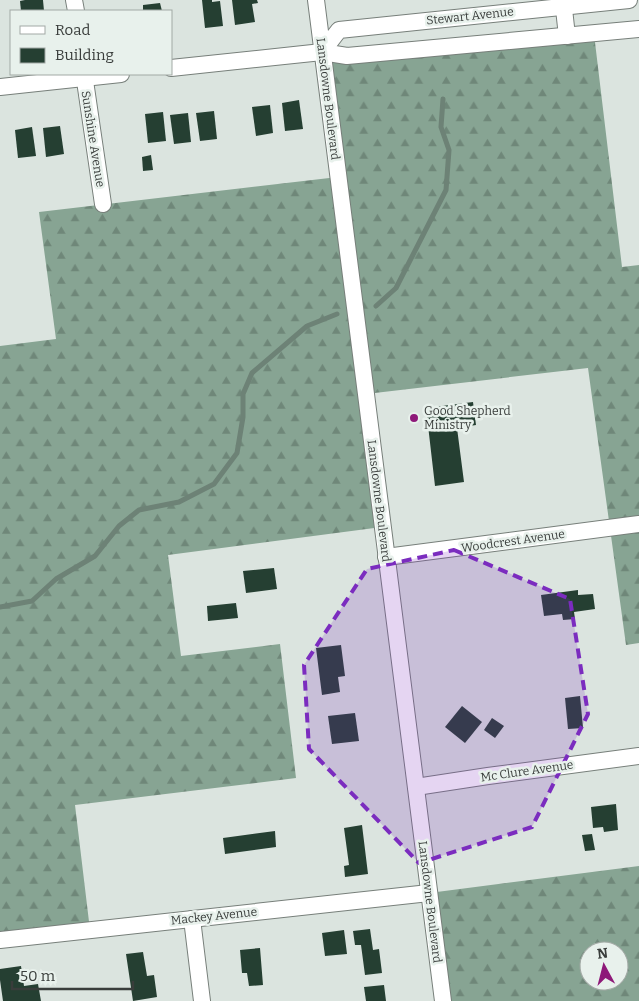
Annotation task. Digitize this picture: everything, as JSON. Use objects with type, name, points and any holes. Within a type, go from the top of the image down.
[{"type":"street","name":"Lansdowne Boulevard","points":[[316,0],[443,1001]]},
{"type":"street","name":"Stewart Avenue","points":[[322,52],[340,30],[563,3],[629,0]]},
{"type":"street","points":[[563,3],[567,36]]},
{"type":"street","points":[[172,68],[322,52],[348,56],[639,29]]},
{"type":"street","points":[[0,87],[102,75]]},
{"type":"street","name":"Sunshine Avenue","points":[[84,76],[103,204]]},
{"type":"street","name":"Woodcrest Avenue","points":[[386,557],[639,524]]},
{"type":"street","name":"Mc Clure Avenue","points":[[416,787],[639,756]]},
{"type":"street","name":"Mackey Avenue","points":[[0,940],[429,892]]},
{"type":"street","points":[[192,919],[202,1001]]},
{"type":"highlighted area","points":[[454,550],[570,599],[588,714],[532,827],[419,863],[309,749],[304,665],[367,569]]},
{"type":"green space","points":[[594,34],[622,267],[639,265],[639,643],[626,645],[588,368],[366,394],[382,527],[168,555],[181,656],[280,644],[296,778],[75,805],[90,930],[0,940],[0,346],[56,339],[39,212],[338,177],[324,63]]},
{"type":"green space","points":[[639,866],[639,1001],[443,1001],[429,893]]},
{"type":"building","points":[[43,0],[44,10],[21,10],[20,1]]},
{"type":"building","points":[[202,0],[220,1],[223,26],[205,28]]},
{"type":"building","points":[[232,0],[257,0],[258,3],[252,4],[255,22],[235,25]]},
{"type":"building","points":[[160,3],[162,10],[143,10],[143,5]]},
{"type":"building","points":[[299,100],[303,129],[285,131],[282,103]]},
{"type":"building","points":[[270,105],[273,133],[256,136],[252,107]]},
{"type":"building","points":[[214,111],[217,139],[200,141],[196,113]]},
{"type":"building","points":[[163,112],[166,141],[148,143],[145,114]]},
{"type":"building","points":[[188,113],[191,142],[174,144],[170,115]]},
{"type":"building","points":[[60,126],[64,154],[46,157],[43,128]]},
{"type":"building","points":[[32,127],[36,156],[18,158],[15,130]]},
{"type":"building","points":[[151,155],[153,170],[143,171],[142,157]]},
{"type":"building","points":[[473,402],[476,425],[457,428],[464,482],[435,486],[426,408]]},
{"type":"building","points":[[274,568],[277,589],[246,593],[243,571]]},
{"type":"building","points":[[578,590],[578,595],[593,594],[595,609],[574,612],[575,619],[563,620],[562,614],[544,616],[541,595]]},
{"type":"building","points":[[236,603],[238,618],[208,621],[207,606]]},
{"type":"building","points":[[341,645],[345,676],[338,677],[340,692],[322,695],[316,648]]},
{"type":"building","points":[[580,696],[583,728],[568,729],[565,698]]},
{"type":"building","points":[[462,706],[482,722],[465,743],[445,727]]},
{"type":"building","points":[[355,713],[359,741],[332,744],[328,716]]},
{"type":"building","points":[[492,718],[504,726],[495,738],[484,730]]},
{"type":"building","points":[[616,804],[618,830],[604,832],[603,827],[593,828],[591,807]]},
{"type":"building","points":[[362,825],[368,874],[345,877],[344,866],[349,865],[344,828]]},
{"type":"building","points":[[275,831],[276,847],[225,854],[223,838]]},
{"type":"building","points":[[592,834],[595,850],[585,851],[582,835]]},
{"type":"building","points":[[370,929],[373,950],[379,949],[382,973],[365,975],[361,945],[355,945],[353,931]]},
{"type":"building","points":[[344,930],[347,954],[325,956],[322,933]]},
{"type":"building","points":[[260,948],[263,985],[249,986],[247,973],[242,973],[240,950]]},
{"type":"building","points":[[143,952],[147,976],[154,975],[157,997],[133,1001],[126,954]]},
{"type":"building","points":[[21,966],[24,986],[38,984],[41,1001],[3,1001],[0,969]]},
{"type":"building","points":[[384,985],[386,1001],[366,1001],[364,987]]},
{"type":"waterway","points":[[376,306],[396,288],[446,190],[449,150],[441,127],[443,99]]},
{"type":"waterway","points":[[0,607],[32,601],[56,579],[95,556],[119,526],[139,510],[179,502],[214,484],[237,453],[243,417],[243,394],[252,373],[307,326],[337,314]]},
{"type":"place","name":"Good Shepherd Ministry","points":[[414,418]]}]
